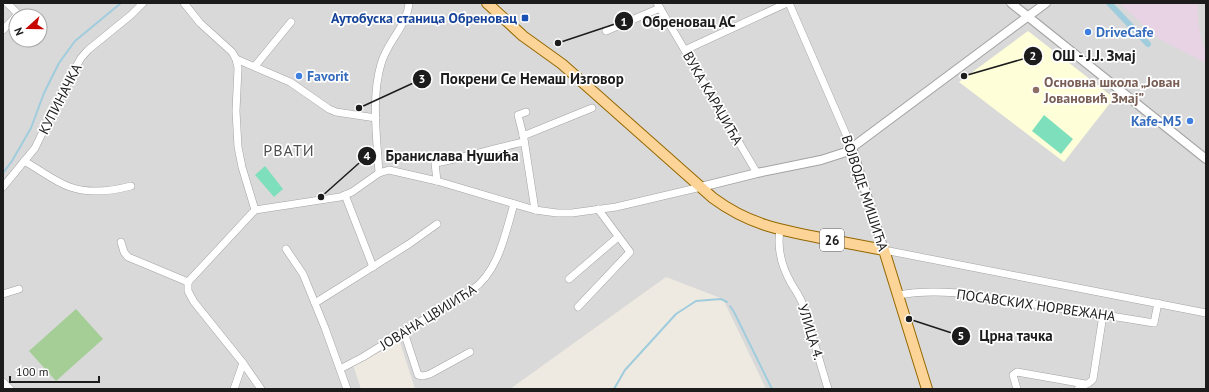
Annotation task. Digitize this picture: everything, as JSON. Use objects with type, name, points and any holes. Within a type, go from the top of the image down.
[{"type":"main road","name":"26","points":[[487,3],[523,36],[558,60],[701,187],[735,213],[762,225],[780,230],[884,250]]},
{"type":"main road","name":"ВОЈВОДЕ МИШИЋА","points":[[884,250],[927,389]]},
{"type":"street","points":[[3,30],[18,14],[7,3]]},
{"type":"street","name":"КУПИНАЧКА","points":[[3,187],[35,148],[66,84],[81,58],[88,50],[131,15],[142,3]]},
{"type":"street","points":[[184,3],[200,23],[232,52],[236,59],[238,68],[236,111],[238,147],[242,167],[255,210]]},
{"type":"street","points":[[379,173],[376,118],[378,80],[381,62],[402,26],[409,3]]},
{"type":"street","points":[[685,50],[788,3]]},
{"type":"street","name":"ВОЈВОДЕ МИШИЋА","points":[[788,3],[852,148],[884,250]]},
{"type":"street","points":[[1012,3],[1206,159]]},
{"type":"street","points":[[261,389],[194,302],[188,291],[188,282],[255,210],[345,195],[359,188],[379,173],[385,171],[395,171],[437,181],[535,210],[565,213],[598,209],[821,160],[842,154],[852,148],[1046,3]]},
{"type":"street","points":[[606,31],[659,5]]},
{"type":"street","name":"ВУКА КАРАЏИЋА","points":[[659,5],[758,173]]},
{"type":"street","points":[[255,66],[292,22]]},
{"type":"street","points":[[236,59],[290,82],[329,109],[336,112],[376,118]]},
{"type":"street","points":[[437,181],[435,163],[462,158],[524,139],[592,108]]},
{"type":"street","points":[[526,112],[518,115],[524,139],[535,210]]},
{"type":"street","points":[[24,161],[70,187],[84,191],[108,191],[132,186]]},
{"type":"street","points":[[345,195],[373,267]]},
{"type":"street","name":"ЈОВАНА ЦВИЈИЋА","points":[[340,369],[472,290],[486,278],[495,262],[514,204]]},
{"type":"street","points":[[578,307],[629,254],[629,250],[598,209]]},
{"type":"street","points":[[314,303],[373,267],[437,224]]},
{"type":"street","name":"УЛИЦА 4.","points":[[780,230],[779,246],[783,266],[803,305],[828,389]]},
{"type":"street","points":[[569,279],[618,237]]},
{"type":"street","points":[[121,242],[124,252],[128,257],[188,282]]},
{"type":"street","points":[[286,248],[303,274],[347,389]]},
{"type":"street","points":[[884,250],[1206,313]]},
{"type":"street","points":[[3,294],[19,289]]},
{"type":"street","name":"ПОСАВСКИХ НОРВЕЖАНА","points":[[898,295],[924,292],[952,293],[1154,323],[1158,303]]},
{"type":"street","points":[[1078,389],[1085,384],[1090,383],[1093,379],[1103,315]]},
{"type":"street","points":[[404,332],[418,375],[423,376],[430,374],[470,352]]},
{"type":"street","points":[[234,389],[243,364]]},
{"type":"street","points":[[1018,389],[1013,375],[1017,372],[1085,384]]},
{"type":"street","points":[[3,382],[10,389]]},
{"type":"shaded area","points":[[3,3],[1206,3],[1206,389],[766,389],[723,299],[666,277],[510,389],[415,389],[400,342],[353,365],[361,389],[3,389]]},
{"type":"shaded area","points":[[1119,3],[1197,3],[1199,26],[1206,54],[1206,63],[1159,39]]},
{"type":"shaded area","name":"Основна школа „Јован Јовановић Змај”","points":[[1028,31],[1114,98],[1064,162],[959,82]]},
{"type":"green space","points":[[1044,115],[1073,139],[1061,154],[1032,131]]},
{"type":"green space","points":[[265,166],[283,189],[274,197],[255,175]]},
{"type":"green space","points":[[76,309],[103,339],[56,381],[29,351]]},
{"type":"waterway","points":[[3,173],[12,161],[31,128],[44,93],[59,63],[75,41],[121,3]]},
{"type":"waterway","points":[[1109,3],[1148,44]]},
{"type":"waterway","points":[[614,389],[625,370],[676,314],[696,301],[721,299],[727,302]]},
{"type":"waterway","points":[[730,306],[772,389]]},
{"type":"place","name":"Аутобуска станица Обреновац","points":[[525,18]]},
{"type":"place","name":"DriveCafe","points":[[1088,32]]},
{"type":"place","name":"Обреновац АС","points":[[558,43]]},
{"type":"place","name":"Favorit","points":[[299,76]]},
{"type":"place","name":"ОШ - Ј.Ј. Змај","points":[[964,76]]},
{"type":"place","name":"Основна школа „Јован Јовановић Змај”","points":[[1036,90]]},
{"type":"place","name":"Покрени Се Немаш Изговор","points":[[359,108]]},
{"type":"place","name":"Kafe-M5","points":[[1190,121]]},
{"type":"place","name":"Бранислава Нушића","points":[[321,197]]},
{"type":"place","name":"Црна тачка","points":[[909,319]]},
{"type":"district","name":"РВАТИ","points":[[289,150]]}]
